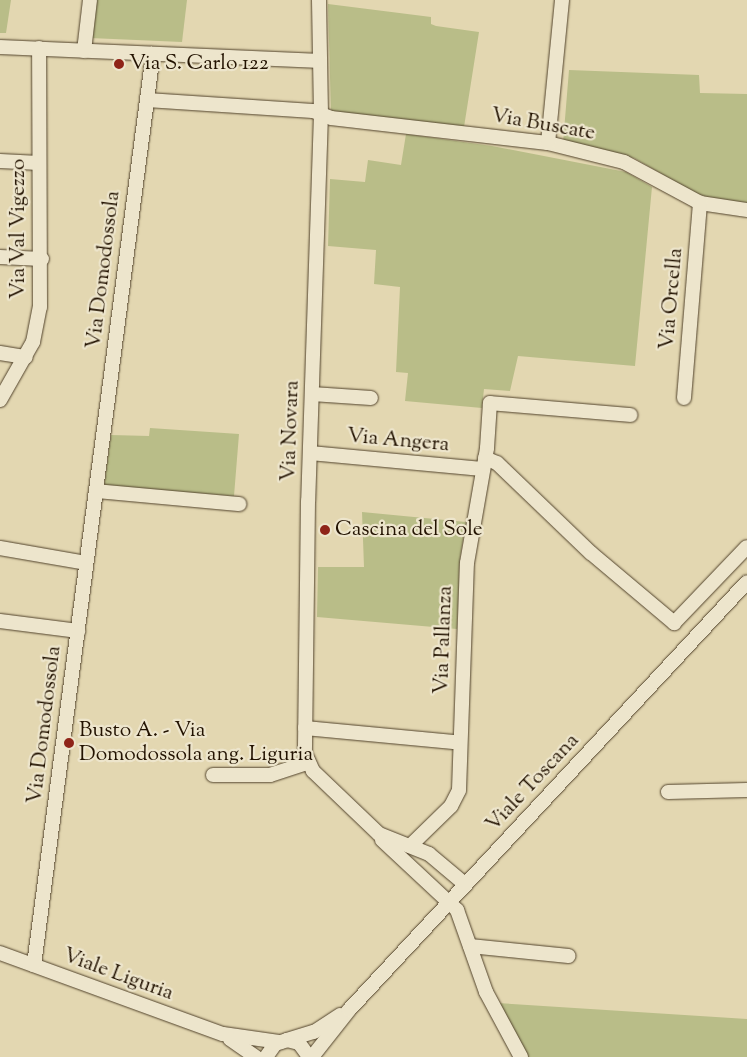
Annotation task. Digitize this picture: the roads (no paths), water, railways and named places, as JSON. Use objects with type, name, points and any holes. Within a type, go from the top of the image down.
[{"type":"street","points":[[84,51],[90,0]]},
{"type":"street","name":"Via Novara","points":[[308,762],[305,728],[310,453],[321,114],[319,0]]},
{"type":"street","points":[[548,143],[562,0]]},
{"type":"street","points":[[0,46],[320,61]]},
{"type":"street","name":"Via Val Vigezzo","points":[[0,400],[26,357],[38,320],[42,259],[39,163],[39,48]]},
{"type":"street","name":"Via Domodossola","points":[[34,965],[153,54]]},
{"type":"street","name":"Via Buscate","points":[[147,100],[311,111],[331,118],[548,143],[624,162],[700,203],[747,210]]},
{"type":"street","points":[[0,161],[39,163]]},
{"type":"street","name":"Via Orcella","points":[[684,398],[700,203]]},
{"type":"street","points":[[0,257],[42,259]]},
{"type":"street","points":[[0,353],[26,357]]},
{"type":"street","points":[[312,394],[371,398]]},
{"type":"street","name":"Via Pallanza","points":[[420,850],[439,818],[456,799],[460,787],[466,569],[484,463],[490,402],[630,415]]},
{"type":"street","name":"Via Angera","points":[[310,453],[484,463]]},
{"type":"street","points":[[484,463],[497,463],[591,553],[674,623],[747,547]]},
{"type":"street","points":[[96,491],[239,504]]},
{"type":"street","points":[[0,548],[86,564]]},
{"type":"street","name":"Viale Toscana","points":[[311,1057],[349,1010],[747,582]]},
{"type":"street","points":[[0,621],[78,631]]},
{"type":"street","points":[[305,728],[453,742]]},
{"type":"street","points":[[213,775],[270,775],[308,762],[320,780],[458,910],[489,999],[521,1057]]},
{"type":"street","points":[[668,792],[747,790]]},
{"type":"street","name":"Via Pallanza","points":[[420,850],[430,838],[439,818]]},
{"type":"street","points":[[379,834],[420,850],[466,885]]},
{"type":"street","points":[[410,864],[420,850]]},
{"type":"street","points":[[470,946],[568,956]]},
{"type":"street","name":"Viale Liguria","points":[[0,953],[222,1034],[283,1041]]},
{"type":"street","name":"Viale Toscana","points":[[283,1041],[314,1032],[349,1010]]},
{"type":"street","name":"Viale Liguria","points":[[222,1034],[256,1057]]},
{"type":"street","points":[[266,1057],[283,1041],[299,1043],[311,1057]]},
{"type":"place","name":"Via S. Carlo 122","points":[[119,64]]},
{"type":"place","name":"Cascina del Sole","points":[[325,530]]},
{"type":"place","name":"Busto A. - Via Domodossola ang. Liguria","points":[[69,743]]}]
